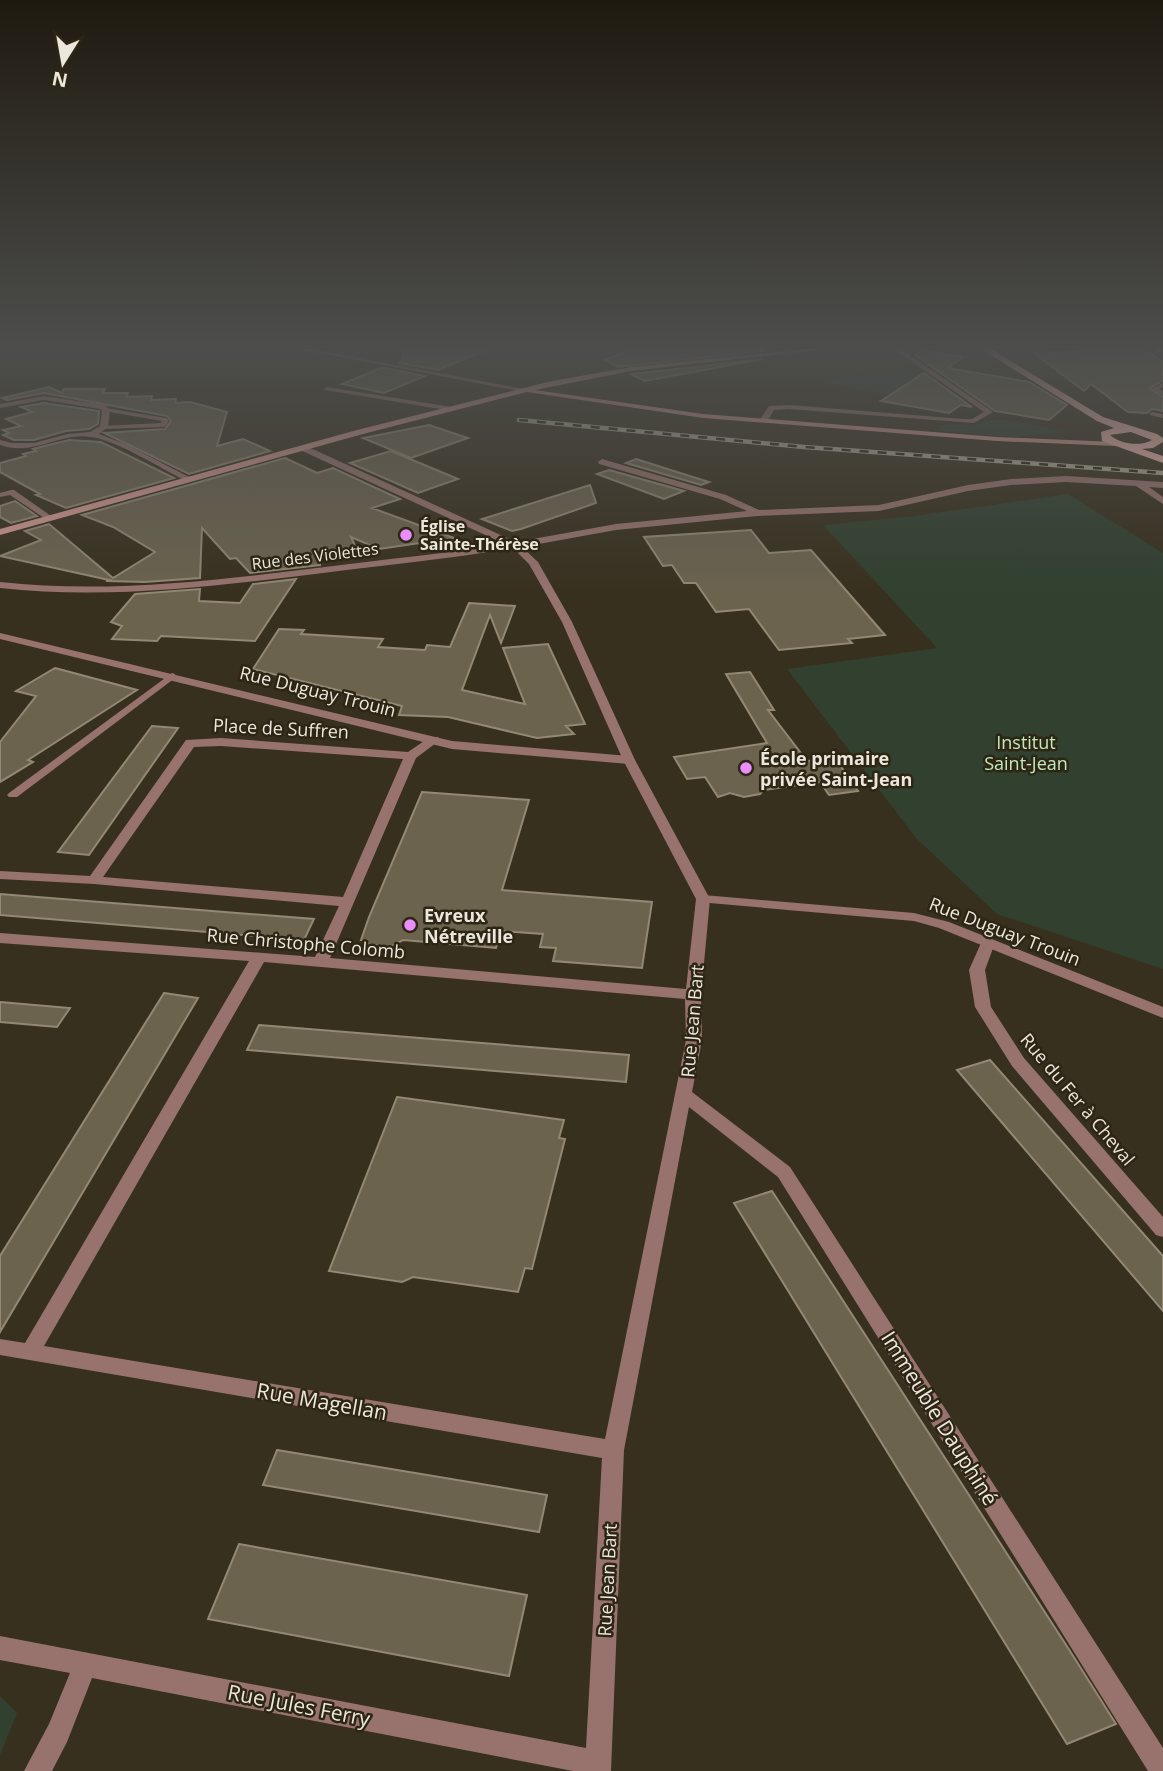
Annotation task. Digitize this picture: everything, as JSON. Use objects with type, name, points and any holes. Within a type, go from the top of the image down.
[{"type":"main road","points":[[0,532],[365,432]]},
{"type":"main road","points":[[916,432],[1128,446],[1158,445]]},
{"type":"main road","points":[[1051,441],[1117,432]]},
{"type":"main road","points":[[1132,432],[1158,445]]},
{"type":"main road","points":[[1107,433],[1116,444]]},
{"type":"street","points":[[0,442],[29,447],[96,432]]},
{"type":"street","points":[[92,434],[189,479]]},
{"type":"street","points":[[303,448],[515,545],[533,562],[567,622],[629,760],[702,899]]},
{"type":"street","name":"Rue des Violettes","points":[[602,462],[723,497],[757,513]]},
{"type":"street","name":"Rue des Violettes","points":[[0,585],[35,589],[113,590],[202,585],[515,545],[616,527],[757,513],[879,508],[968,488],[1011,482],[1066,479],[1163,485]]},
{"type":"street","points":[[1138,484],[1163,501]]},
{"type":"street","name":"Rue Duguay Trouin","points":[[0,636],[469,748],[629,760]]},
{"type":"street","points":[[320,963],[411,756],[434,740]]},
{"type":"street","name":"Place de Suffren","points":[[94,880],[190,743],[221,742],[411,756]]},
{"type":"street","points":[[0,875],[94,880],[348,902]]},
{"type":"street","name":"Rue Duguay Trouin","points":[[702,899],[914,917],[944,925],[1163,1013]]},
{"type":"street","name":"Rue Jean Bart","points":[[598,1767],[613,1450],[694,1040],[693,995],[702,899]]},
{"type":"street","name":"Rue Christophe Colomb","points":[[0,938],[258,957],[693,995]]},
{"type":"street","name":"Rue du Fer à Cheval","points":[[988,943],[977,970],[983,1007],[1018,1062],[1163,1230]]},
{"type":"street","points":[[31,1350],[258,957]]},
{"type":"street","name":"Immeuble Dauphiné","points":[[685,1095],[784,1172],[1163,1770]]},
{"type":"street","name":"Rue Magellan","points":[[0,1347],[31,1350],[613,1450]]},
{"type":"street","name":"Rue Jules Ferry","points":[[0,1648],[598,1767]]},
{"type":"street","points":[[37,1771],[47,1757],[85,1665]]},
{"type":"lane","points":[[0,495],[11,492],[50,518]]},
{"type":"lane","points":[[13,795],[172,676]]},
{"type":"green space","points":[[947,432],[1070,432],[1014,437]]},
{"type":"green space","name":"Institut Saint-Jean","points":[[1068,494],[1163,553],[1163,969],[997,914],[916,838],[787,669],[937,648],[823,525],[914,516]]},
{"type":"green space","points":[[0,1696],[17,1713],[0,1755]]},
{"type":"building","points":[[6,432],[64,432],[34,440],[14,440],[3,435],[9,433]]},
{"type":"building","points":[[221,432],[217,446],[243,439],[270,451],[189,474],[104,433]]},
{"type":"building","points":[[395,432],[449,432],[468,438],[411,458],[363,438]]},
{"type":"building","points":[[69,440],[101,442],[174,478],[66,508],[36,495],[40,494],[0,472],[0,463],[26,456],[23,454],[36,451],[33,449]]},
{"type":"building","points":[[391,451],[458,479],[418,493],[350,463]]},
{"type":"building","points":[[285,458],[317,473],[333,468],[400,499],[372,508],[454,538],[379,549],[351,537],[358,552],[320,557],[320,565],[250,573],[236,558],[230,559],[202,528],[200,578],[145,582],[106,581],[109,580],[0,556],[41,540],[25,531],[49,524],[113,578],[155,552],[113,527],[82,515]]},
{"type":"building","points":[[636,459],[709,482],[701,485],[626,463]]},
{"type":"building","points":[[609,470],[684,491],[664,499],[597,474]]},
{"type":"building","points":[[590,485],[596,503],[521,529],[512,531],[482,519]]},
{"type":"building","points":[[15,501],[37,516],[11,523],[0,517],[0,506]]},
{"type":"building","points":[[751,530],[769,553],[811,550],[885,635],[848,639],[852,643],[779,650],[749,609],[716,612],[696,583],[684,583],[672,565],[663,566],[644,537]]},
{"type":"building","points":[[296,579],[255,641],[161,636],[157,641],[112,639],[122,626],[111,622],[135,594],[200,589],[199,601],[240,603],[253,584]]},
{"type":"building","points":[[469,603],[515,606],[501,643],[490,615],[462,690],[525,704],[503,648],[548,644],[585,724],[566,726],[574,734],[537,738],[448,717],[399,715],[402,706],[253,669],[279,629],[304,630],[301,634],[383,639],[378,647],[425,650],[427,645],[450,647]]},
{"type":"building","points":[[55,668],[137,690],[28,760],[33,762],[0,782],[0,742],[36,696],[16,691]]},
{"type":"building","points":[[750,672],[774,710],[768,710],[807,761],[835,758],[858,791],[829,795],[820,782],[764,790],[760,794],[744,797],[730,793],[718,797],[705,777],[687,779],[674,757],[767,743],[726,674]]},
{"type":"building","points":[[152,726],[178,728],[89,855],[58,852]]},
{"type":"building","points":[[422,792],[529,800],[502,890],[652,902],[642,968],[553,961],[556,948],[540,947],[543,934],[501,931],[496,948],[403,940],[390,947],[365,944],[367,940],[361,940],[369,917]]},
{"type":"building","points":[[0,894],[314,919],[304,940],[0,915]]},
{"type":"building","points":[[164,993],[198,998],[0,1332],[0,1256]]},
{"type":"building","points":[[0,1002],[70,1008],[57,1027],[0,1022]]},
{"type":"building","points":[[259,1025],[629,1055],[626,1082],[247,1050]]},
{"type":"building","points":[[990,1060],[1163,1256],[1163,1311],[957,1070]]},
{"type":"building","points":[[397,1097],[564,1120],[559,1138],[565,1139],[532,1269],[525,1268],[518,1292],[413,1277],[402,1282],[329,1271]]},
{"type":"building","points":[[772,1191],[1116,1724],[1067,1744],[734,1203]]},
{"type":"building","points":[[277,1450],[547,1495],[539,1532],[263,1485]]},
{"type":"building","points":[[239,1544],[527,1595],[509,1676],[208,1619]]},
{"type":"railway","points":[[642,432],[804,447],[1163,473]]},
{"type":"place","name":"Église Sainte-Thérèse","points":[[406,535]]},
{"type":"place","name":"École primaire privée Saint-Jean","points":[[746,768]]},
{"type":"place","name":"Evreux Nétreville","points":[[410,925]]}]
